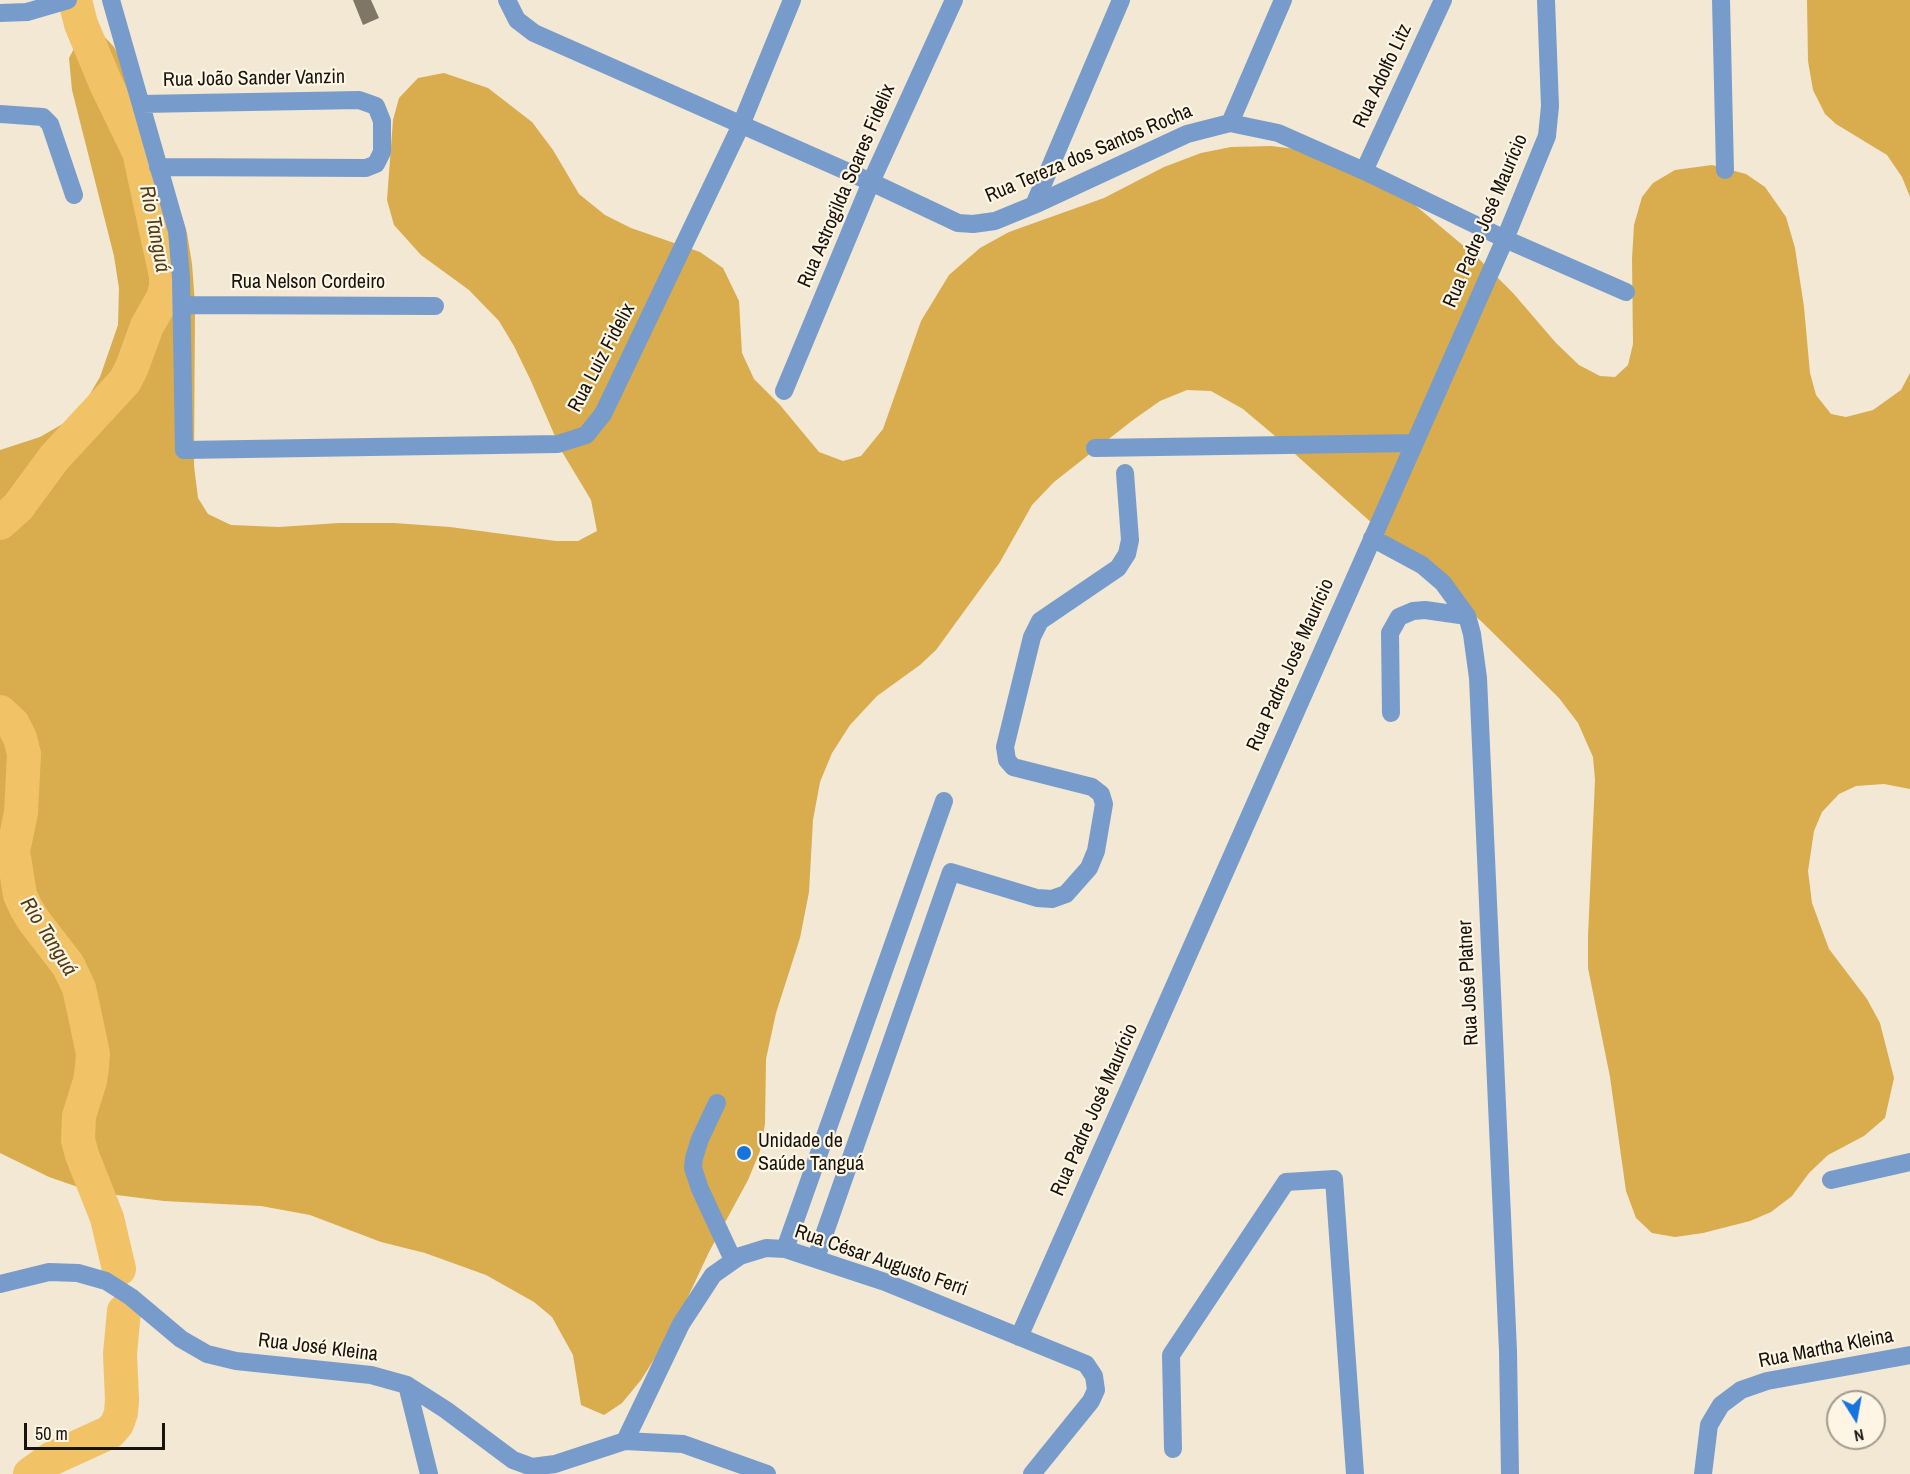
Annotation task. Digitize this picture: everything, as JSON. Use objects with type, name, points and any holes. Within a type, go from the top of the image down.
[{"type":"street","points":[[0,13],[27,12],[68,0]]},
{"type":"street","points":[[111,0],[177,231],[182,305]]},
{"type":"street","name":"Rua Tereza dos Santos Rocha","points":[[507,0],[517,20],[534,33],[871,182],[958,223],[973,224],[995,221],[1187,134],[1230,123],[1278,133],[1364,171],[1505,239],[1626,292]]},
{"type":"street","name":"Rua Luiz Fidelix","points":[[182,305],[184,450],[558,444],[586,435],[603,414],[741,125],[792,0]]},
{"type":"street","name":"Rua Astrogilda Soares Fidelix","points":[[784,391],[871,182],[954,0]]},
{"type":"street","points":[[1034,205],[1121,0]]},
{"type":"street","points":[[1230,123],[1283,0]]},
{"type":"street","name":"Rua Adolfo Litz","points":[[1364,171],[1443,0]]},
{"type":"street","name":"Rua Padre José Maurício","points":[[1019,1337],[1505,239],[1547,136],[1550,106],[1546,0]]},
{"type":"street","points":[[1721,0],[1725,170]]},
{"type":"street","name":"Rua João Sander Vanzin","points":[[141,105],[359,100],[376,106],[382,121],[382,152],[376,164],[366,168],[159,167]]},
{"type":"street","points":[[0,114],[43,117],[51,124],[74,195]]},
{"type":"street","name":"Rua Nelson Cordeiro","points":[[182,305],[435,306]]},
{"type":"street","points":[[1095,448],[1414,443]]},
{"type":"street","points":[[816,1258],[951,872],[1037,898],[1052,899],[1066,894],[1089,868],[1096,851],[1104,804],[1101,794],[1092,787],[1013,767],[1007,760],[1005,747],[1032,637],[1040,621],[1118,568],[1127,555],[1130,540],[1125,473]]},
{"type":"street","name":"Rua José Platner","points":[[1372,538],[1422,565],[1443,583],[1467,616],[1472,634],[1479,690],[1508,1339],[1510,1474]]},
{"type":"street","points":[[1391,713],[1390,633],[1399,617],[1413,611],[1425,610],[1467,616]]},
{"type":"street","points":[[785,1249],[944,801]]},
{"type":"street","points":[[717,1103],[700,1140],[693,1168],[703,1197],[733,1260]]},
{"type":"street","points":[[1831,1180],[1910,1162]]},
{"type":"street","points":[[1173,1449],[1171,1355],[1286,1182],[1334,1179],[1355,1474]]},
{"type":"street","name":"Rua César Augusto Ferri","points":[[625,1442],[681,1324],[713,1275],[740,1256],[766,1248],[785,1249],[885,1282],[1086,1364],[1094,1376],[1096,1390],[1091,1401],[1032,1474]]},
{"type":"street","name":"Rua José Kleina","points":[[0,1284],[49,1272],[78,1273],[106,1281],[131,1296],[181,1339],[207,1354],[236,1361],[371,1375],[407,1385],[446,1410],[513,1460],[532,1467],[555,1464],[625,1442],[683,1444],[767,1474]]},
{"type":"street","name":"Rua Martha Kleina","points":[[1703,1474],[1709,1425],[1721,1405],[1741,1390],[1767,1381],[1910,1355]]},
{"type":"street","points":[[407,1385],[429,1474]]},
{"type":"shaded area","points":[[1807,0],[1910,0],[1910,197],[1902,177],[1887,155],[1836,124],[1825,114],[1813,90],[1808,61]]},
{"type":"shaded area","points":[[83,32],[101,33],[114,47],[129,74],[168,172],[187,233],[195,304],[194,466],[198,498],[208,514],[231,525],[279,527],[339,523],[394,523],[450,527],[556,541],[578,541],[597,531],[591,500],[561,450],[531,381],[499,321],[469,290],[421,255],[394,225],[387,200],[393,120],[399,98],[418,78],[444,73],[488,88],[532,122],[553,150],[579,194],[605,215],[631,228],[700,252],[723,268],[739,301],[742,353],[754,379],[780,405],[819,452],[843,461],[861,456],[883,429],[921,321],[949,275],[980,248],[1009,232],[1104,198],[1164,167],[1201,153],[1231,147],[1271,146],[1304,150],[1397,190],[1478,258],[1579,365],[1600,376],[1615,377],[1628,365],[1633,344],[1634,225],[1642,197],[1653,183],[1675,170],[1712,165],[1746,174],[1765,187],[1786,217],[1795,248],[1804,307],[1810,373],[1816,395],[1831,414],[1846,417],[1873,410],[1901,390],[1910,373],[1910,789],[1884,784],[1856,786],[1839,794],[1822,812],[1814,831],[1808,871],[1812,903],[1829,949],[1867,999],[1880,1023],[1894,1078],[1885,1118],[1864,1136],[1828,1155],[1809,1173],[1792,1196],[1771,1212],[1750,1221],[1703,1233],[1675,1237],[1652,1233],[1636,1218],[1626,1191],[1610,1077],[1588,968],[1595,780],[1593,757],[1578,723],[1559,698],[1482,622],[1275,436],[1243,409],[1211,391],[1187,390],[1160,401],[1054,482],[1032,505],[1000,562],[936,650],[920,665],[877,696],[850,725],[832,753],[820,782],[813,820],[809,892],[800,938],[776,1013],[766,1059],[765,1124],[760,1151],[748,1180],[709,1252],[672,1331],[641,1380],[622,1403],[604,1415],[581,1405],[573,1355],[552,1317],[534,1302],[486,1275],[425,1253],[381,1242],[310,1215],[261,1206],[164,1201],[109,1194],[49,1177],[0,1153],[0,450],[40,437],[66,422],[87,399],[100,377],[118,325],[119,288],[114,256],[72,90],[69,58]]},
{"type":"building","points":[[353,0],[371,0],[379,18],[363,25]]},
{"type":"waterway","name":"Rio Tanguá","points":[[0,523],[18,507],[54,458],[125,381],[147,326],[163,298],[166,287],[166,276],[139,152],[106,84],[81,24],[75,0]]},
{"type":"waterway","name":"Rio Tanguá","points":[[0,712],[13,724],[24,754],[21,813],[13,851],[20,895],[34,921],[68,965],[79,988],[87,1025],[93,1054],[92,1067],[79,1116],[78,1140],[107,1218],[119,1269]]},
{"type":"waterway","name":"Rio Tanguá","points":[[30,1474],[51,1459],[110,1432],[117,1424],[122,1400],[120,1354],[124,1311]]},
{"type":"place","name":"Unidade de Saúde Tanguá","points":[[744,1153]]}]
